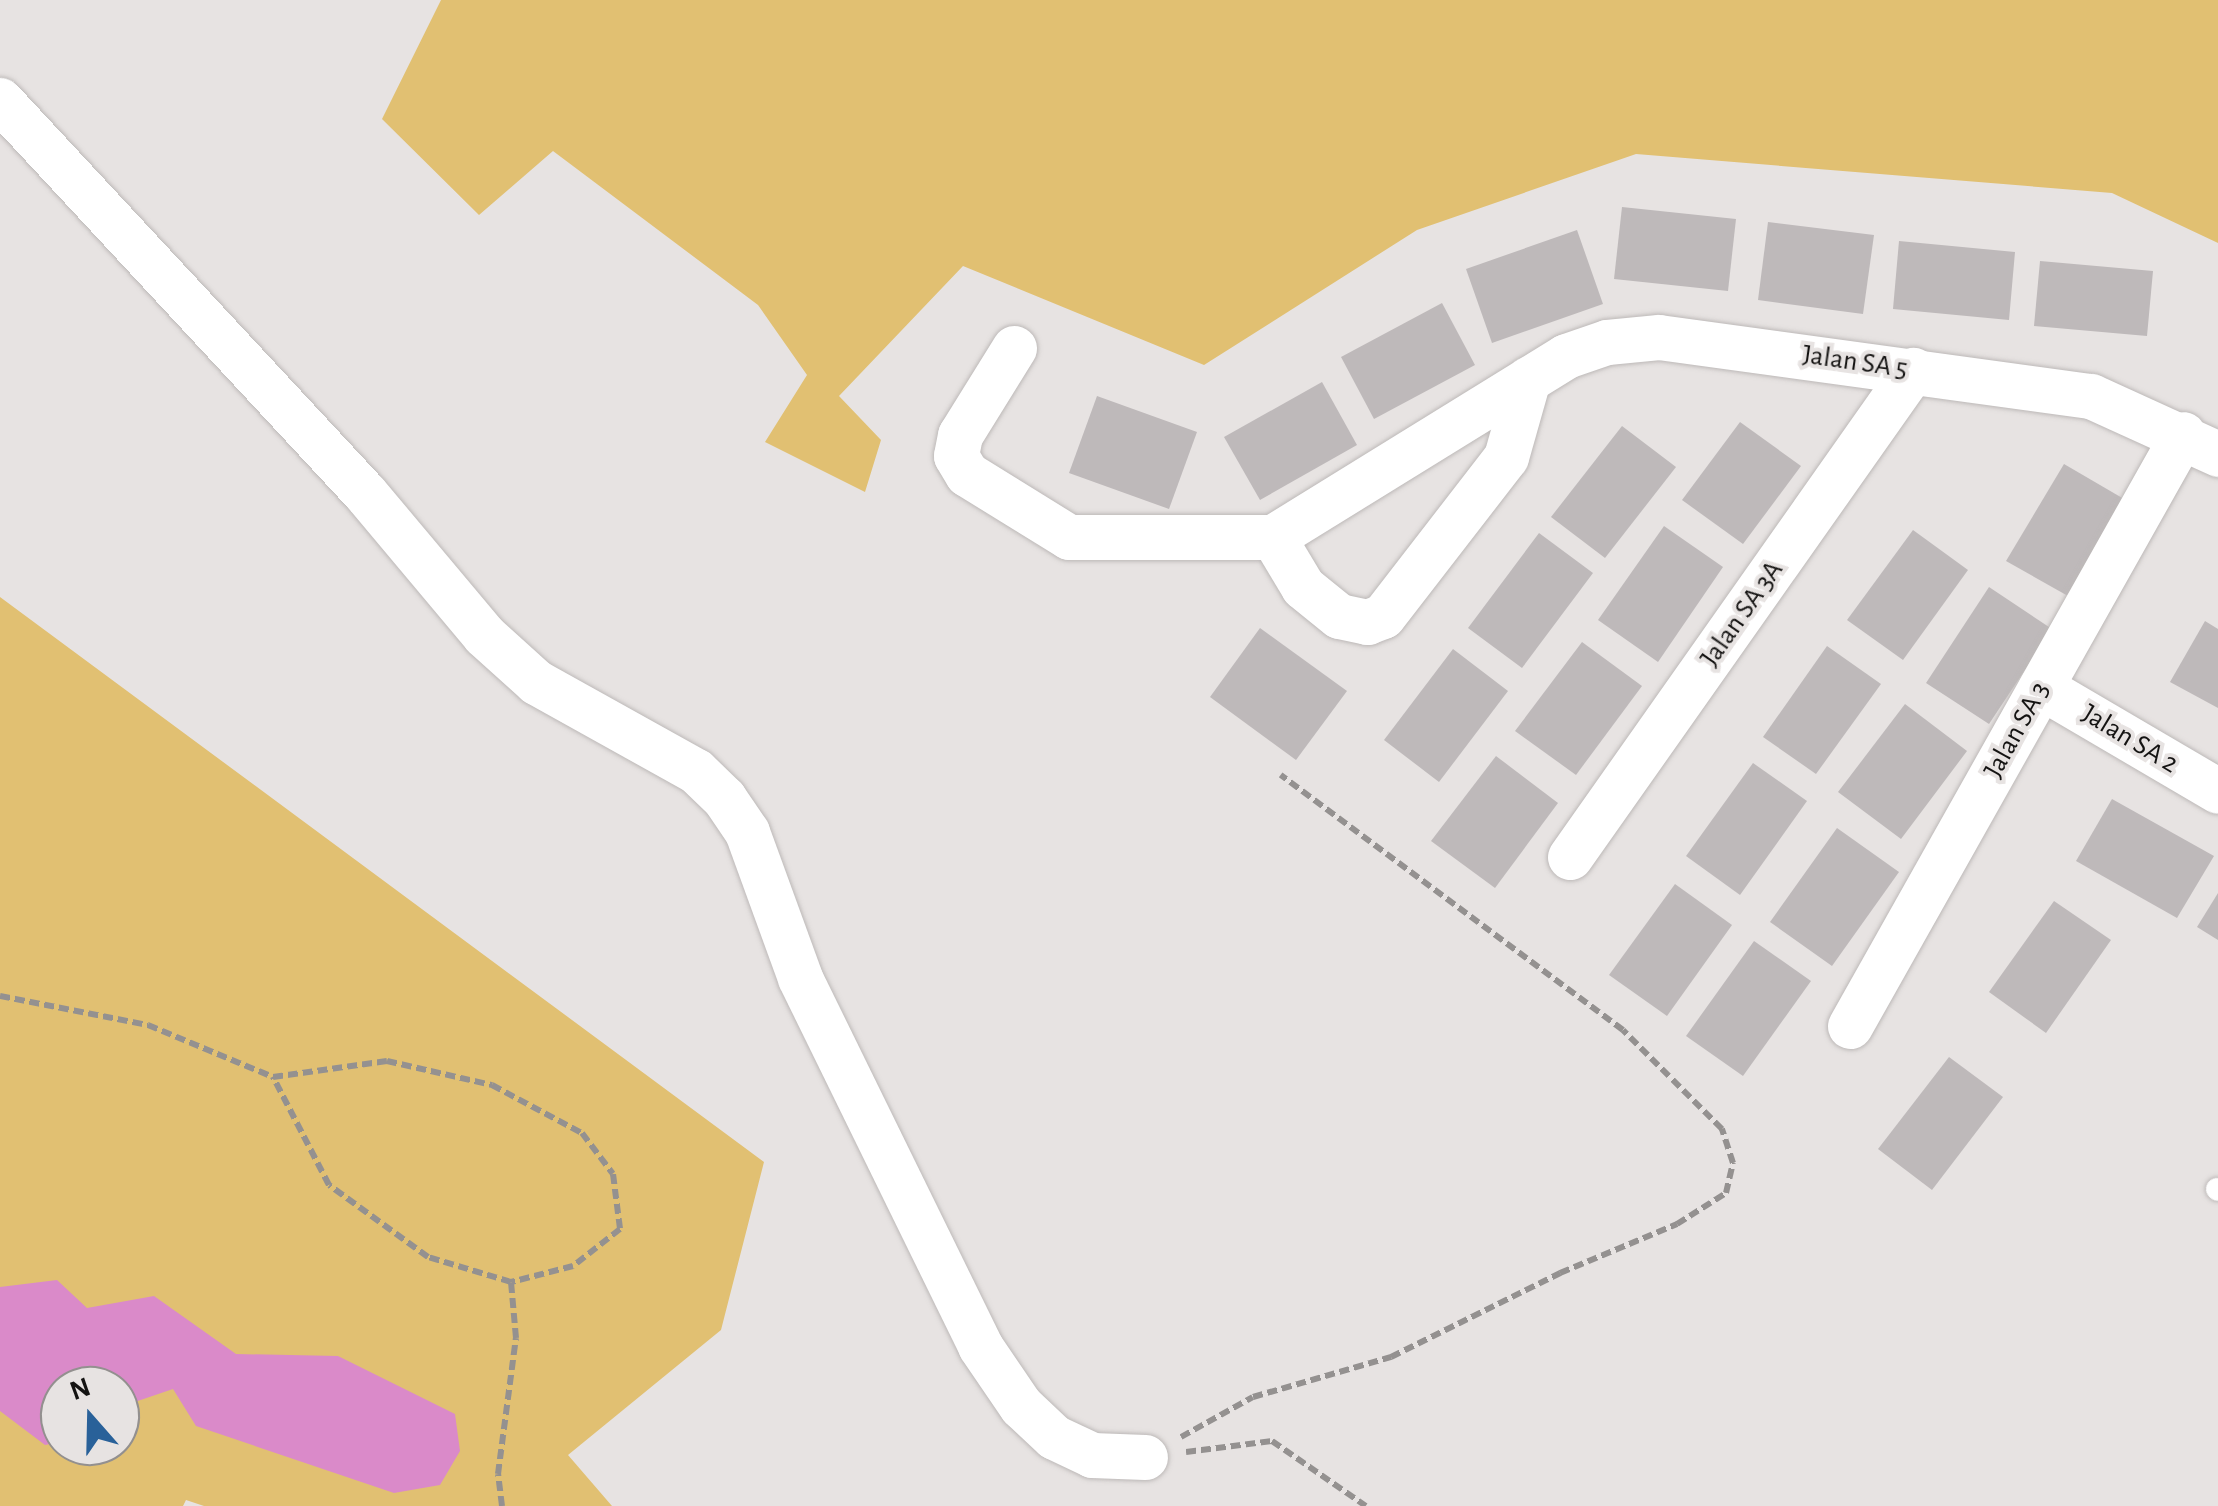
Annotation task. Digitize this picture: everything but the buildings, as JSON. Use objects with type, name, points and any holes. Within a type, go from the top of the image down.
[{"type":"street","points":[[0,100],[365,493],[484,636],[536,682],[696,771],[724,798],[747,832],[800,978],[980,1346],[1021,1406],[1054,1436],[1092,1455],[1145,1458]]},
{"type":"street","name":"Jalan SA 5","points":[[1273,537],[1528,379],[1607,342],[1660,337],[2091,396],[2201,444]]},
{"type":"street","points":[[1014,348],[960,435],[956,456],[968,474],[1060,536],[1273,537],[1303,587],[1339,616],[1354,622],[1384,616],[1506,458],[1528,379]]},
{"type":"street","name":"Jalan SA 3A","points":[[1570,858],[1913,370]]},
{"type":"street","name":"Jalan SA 3","points":[[1850,1026],[2041,687],[2201,444]]},
{"type":"street","name":"Jalan SA 2","points":[[2041,687],[2218,792]]},
{"type":"path","points":[[1145,1458],[1253,1397],[1391,1357],[1560,1272],[1677,1224],[1726,1193],[1733,1164],[1722,1130],[1623,1030],[1280,774]]},
{"type":"path","points":[[0,996],[148,1025],[273,1077],[387,1061],[492,1085],[582,1132],[613,1174],[620,1228],[573,1266],[511,1282],[428,1258],[329,1185],[273,1077]]},
{"type":"path","points":[[502,1506],[498,1474],[516,1338],[511,1282]]},
{"type":"path","points":[[1145,1458],[1272,1440],[1366,1506]]},
{"type":"shaded area","points":[[441,0],[2218,0],[2218,243],[2112,193],[1636,154],[1417,230],[1204,365],[963,266],[839,396],[881,440],[865,492],[765,442],[807,375],[758,305],[553,151],[479,215],[382,119]]},
{"type":"shaded area","points":[[0,597],[764,1162],[721,1330],[568,1455],[612,1506],[204,1506],[186,1500],[183,1506],[0,1506]]},
{"type":"shaded area","points":[[57,1280],[87,1308],[154,1296],[236,1354],[338,1356],[455,1414],[460,1451],[440,1485],[394,1493],[196,1426],[173,1389],[140,1400],[140,1366],[40,1366],[40,1441],[0,1411],[0,1287]]}]
